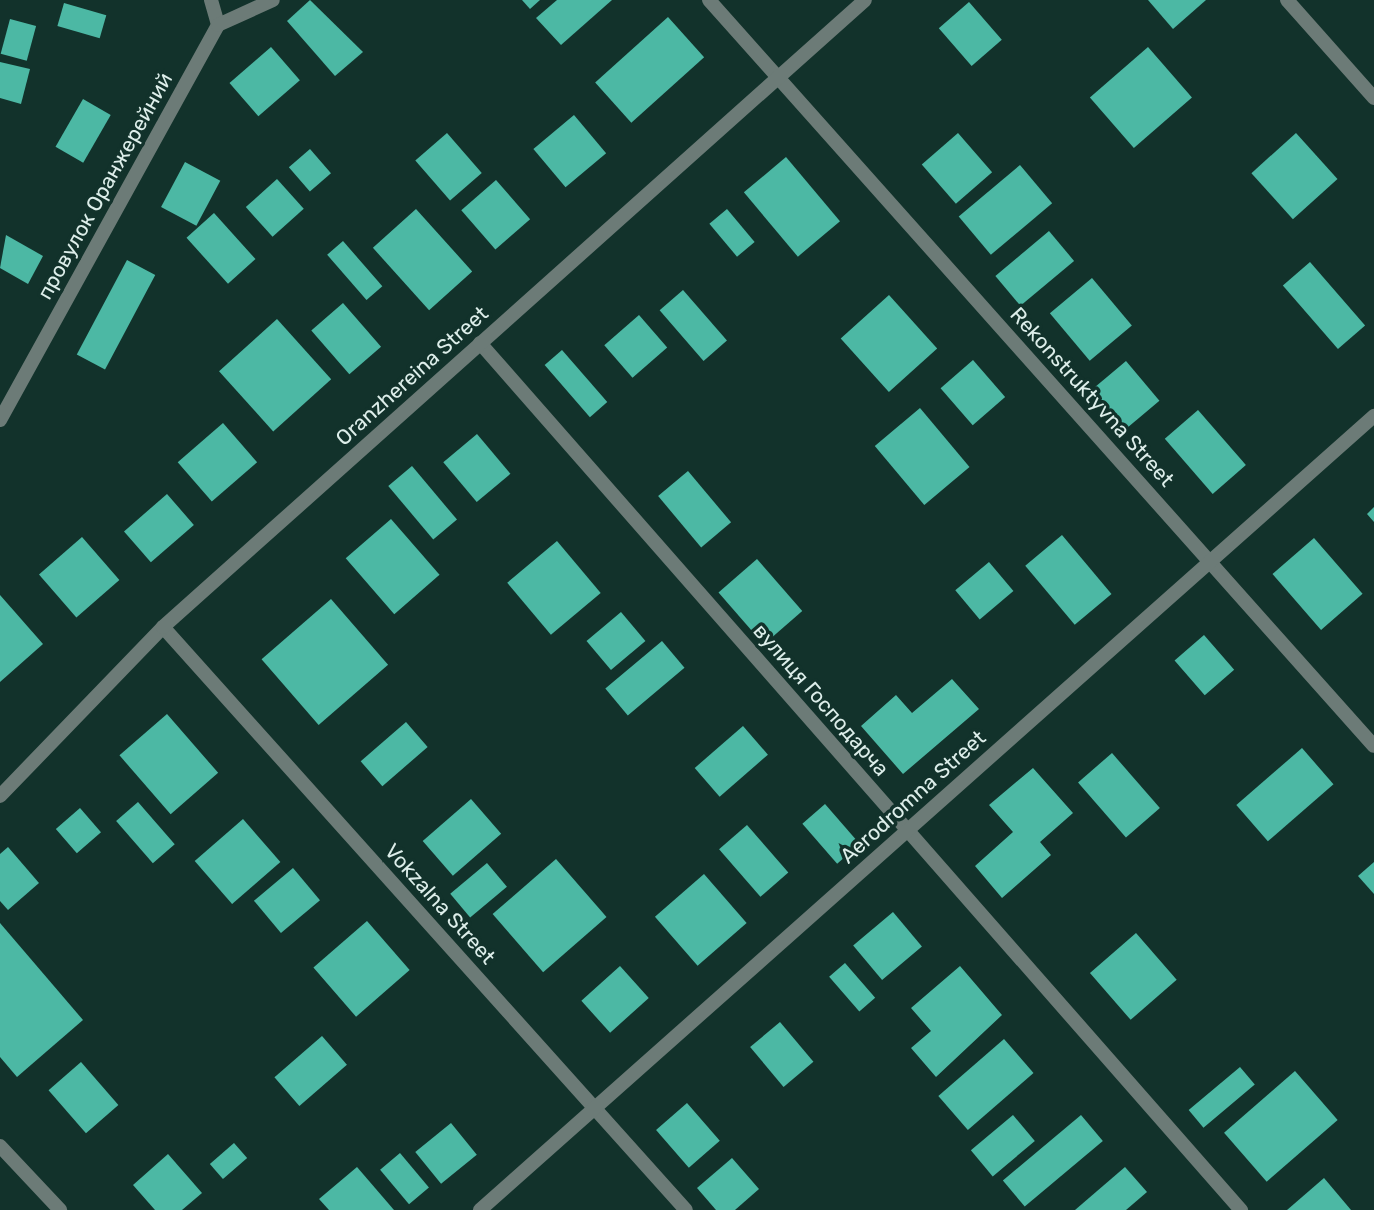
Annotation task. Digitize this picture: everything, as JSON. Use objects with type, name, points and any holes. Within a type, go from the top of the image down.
[{"type":"street","points":[[211,0],[218,25],[273,0]]},
{"type":"street","name":"Rekonstruktyvna Street","points":[[709,0],[1374,746]]},
{"type":"street","name":"Oranzhereina Street","points":[[0,796],[163,627],[864,0]]},
{"type":"street","points":[[1287,0],[1374,98]]},
{"type":"street","name":"провулок Оранжерейний","points":[[0,420],[218,25]]},
{"type":"street","name":"вулиця Господарча","points":[[480,343],[1241,1210]]},
{"type":"street","name":"Aerodromna Street","points":[[480,1210],[1374,416]]},
{"type":"street","name":"Vokzalna Street","points":[[163,627],[686,1210]]},
{"type":"street","points":[[0,1146],[60,1210]]},
{"type":"building","points":[[310,0],[363,52],[335,76],[287,21]]},
{"type":"building","points":[[522,0],[540,0],[530,9]]},
{"type":"building","points":[[557,0],[612,0],[561,45],[536,18]]},
{"type":"building","points":[[1148,0],[1206,0],[1173,29]]},
{"type":"building","points":[[969,2],[1002,40],[972,66],[939,28]]},
{"type":"building","points":[[64,3],[106,15],[100,38],[57,26]]},
{"type":"building","points":[[668,17],[704,57],[631,123],[595,83]]},
{"type":"building","points":[[10,19],[36,26],[27,61],[1,54]]},
{"type":"building","points":[[271,47],[300,80],[258,116],[229,83]]},
{"type":"building","points":[[1148,47],[1192,98],[1134,148],[1090,98]]},
{"type":"building","points":[[0,62],[30,69],[21,104],[0,98]]},
{"type":"building","points":[[83,99],[111,115],[83,163],[56,147]]},
{"type":"building","points":[[574,115],[606,153],[566,187],[533,149]]},
{"type":"building","points":[[447,133],[482,173],[450,201],[415,161]]},
{"type":"building","points":[[958,133],[992,172],[956,204],[922,164]]},
{"type":"building","points":[[1296,133],[1337,179],[1293,219],[1251,173]]},
{"type":"building","points":[[310,149],[331,173],[310,192],[289,167]]},
{"type":"building","points":[[786,157],[840,221],[798,257],[744,192]]},
{"type":"building","points":[[185,162],[220,181],[196,226],[161,207]]},
{"type":"building","points":[[1020,165],[1052,203],[991,255],[959,216]]},
{"type":"building","points":[[277,179],[304,209],[273,237],[246,207]]},
{"type":"building","points":[[496,180],[530,219],[495,249],[461,210]]},
{"type":"building","points":[[416,209],[472,271],[429,310],[373,248]]},
{"type":"building","points":[[727,209],[755,242],[737,257],[709,224]]},
{"type":"building","points":[[214,213],[255,259],[228,284],[187,238]]},
{"type":"building","points":[[1049,231],[1074,261],[1020,306],[995,276]]},
{"type":"building","points":[[6,235],[43,256],[28,284],[0,268]]},
{"type":"building","points":[[343,241],[382,286],[367,300],[327,255]]},
{"type":"building","points":[[127,260],[155,275],[105,369],[77,354]]},
{"type":"building","points":[[1310,262],[1365,325],[1338,349],[1283,286]]},
{"type":"building","points":[[1092,278],[1132,325],[1090,361],[1050,313]]},
{"type":"building","points":[[683,290],[727,341],[704,361],[660,310]]},
{"type":"building","points":[[889,295],[937,349],[889,392],[841,338]]},
{"type":"building","points":[[343,303],[381,347],[349,374],[311,331]]},
{"type":"building","points":[[639,315],[667,347],[632,378],[604,345]]},
{"type":"building","points":[[277,319],[331,379],[273,431],[219,371]]},
{"type":"building","points":[[562,350],[607,402],[590,417],[545,365]]},
{"type":"building","points":[[973,360],[1005,397],[973,425],[941,388]]},
{"type":"building","points":[[1126,361],[1159,401],[1125,430],[1092,390]]},
{"type":"building","points":[[920,408],[969,467],[924,505],[875,446]]},
{"type":"building","points":[[1198,410],[1246,465],[1213,494],[1165,439]]},
{"type":"building","points":[[223,423],[257,462],[212,502],[178,462]]},
{"type":"building","points":[[477,434],[510,474],[477,502],[443,462]]},
{"type":"building","points":[[412,466],[457,520],[433,540],[388,486]]},
{"type":"building","points":[[688,471],[731,522],[701,547],[658,496]]},
{"type":"building","points":[[167,494],[194,525],[151,562],[124,531]]},
{"type":"building","points":[[1374,507],[1374,522],[1367,514]]},
{"type":"building","points":[[391,519],[440,575],[394,614],[346,558]]},
{"type":"building","points":[[1062,535],[1111,594],[1075,625],[1025,566]]},
{"type":"building","points":[[82,537],[119,580],[76,617],[39,574]]},
{"type":"building","points":[[1314,538],[1363,594],[1321,630],[1272,574]]},
{"type":"building","points":[[557,541],[601,593],[551,635],[507,583]]},
{"type":"building","points":[[757,559],[802,611],[764,645],[719,592]]},
{"type":"building","points":[[989,562],[1013,591],[980,619],[955,590]]},
{"type":"building","points":[[0,595],[43,644],[0,682]]},
{"type":"building","points":[[331,599],[388,665],[319,725],[262,659]]},
{"type":"building","points":[[621,612],[645,641],[611,670],[587,641]]},
{"type":"building","points":[[1204,635],[1234,670],[1205,695],[1175,661]]},
{"type":"building","points":[[662,641],[684,668],[628,715],[605,689]]},
{"type":"building","points":[[952,679],[979,709],[903,774],[861,726],[896,695],[912,713]]},
{"type":"building","points":[[167,714],[218,773],[171,814],[119,755]]},
{"type":"building","points":[[406,722],[428,747],[382,786],[361,761]]},
{"type":"building","points":[[743,726],[768,755],[720,797],[695,768]]},
{"type":"building","points":[[1302,748],[1333,784],[1268,841],[1236,805]]},
{"type":"building","points":[[1112,753],[1160,808],[1126,838],[1078,783]]},
{"type":"building","points":[[1033,768],[1073,813],[1040,842],[1051,855],[1002,898],[975,866],[1013,832],[989,805]]},
{"type":"building","points":[[471,799],[501,834],[453,876],[423,841]]},
{"type":"building","points":[[138,802],[175,844],[153,863],[116,821]]},
{"type":"building","points":[[825,804],[860,844],[837,864],[802,824]]},
{"type":"building","points":[[80,808],[101,832],[77,853],[56,829]]},
{"type":"building","points":[[243,819],[280,862],[232,904],[195,861]]},
{"type":"building","points":[[747,825],[788,873],[760,897],[719,849]]},
{"type":"building","points":[[8,847],[39,883],[8,910],[0,901],[0,854]]},
{"type":"building","points":[[556,859],[607,917],[543,972],[493,914]]},
{"type":"building","points":[[1374,862],[1374,894],[1358,876]]},
{"type":"building","points":[[487,863],[507,887],[470,918],[450,894]]},
{"type":"building","points":[[293,868],[320,900],[281,933],[254,901]]},
{"type":"building","points":[[704,874],[747,923],[698,966],[655,917]]},
{"type":"building","points":[[893,912],[922,946],[882,980],[853,945]]},
{"type":"building","points":[[367,921],[410,970],[356,1017],[313,968]]},
{"type":"building","points":[[0,923],[83,1020],[17,1077],[0,1057]]},
{"type":"building","points":[[1136,933],[1177,980],[1131,1020],[1090,973]]},
{"type":"building","points":[[845,963],[875,998],[859,1011],[829,977]]},
{"type":"building","points":[[620,966],[649,998],[610,1033],[581,1001]]},
{"type":"building","points":[[960,966],[1002,1015],[936,1077],[911,1048],[931,1031],[911,1008]]},
{"type":"building","points":[[780,1022],[813,1062],[784,1087],[750,1047]]},
{"type":"building","points":[[322,1036],[347,1065],[299,1106],[274,1077]]},
{"type":"building","points":[[1004,1039],[1034,1073],[968,1130],[938,1096]]},
{"type":"building","points":[[81,1062],[118,1105],[86,1133],[49,1090]]},
{"type":"building","points":[[1240,1067],[1255,1085],[1203,1128],[1189,1110]]},
{"type":"building","points":[[1295,1071],[1338,1120],[1267,1182],[1224,1133]]},
{"type":"building","points":[[687,1103],[720,1141],[689,1168],[656,1130]]},
{"type":"building","points":[[1013,1115],[1035,1141],[993,1176],[971,1150]]},
{"type":"building","points":[[1081,1115],[1103,1141],[1025,1207],[1003,1181]]},
{"type":"building","points":[[451,1123],[477,1155],[441,1184],[415,1152]]},
{"type":"building","points":[[234,1143],[247,1158],[223,1179],[210,1164]]},
{"type":"building","points":[[400,1153],[429,1187],[409,1204],[380,1170]]},
{"type":"building","points":[[168,1154],[202,1193],[182,1210],[155,1210],[133,1185]]},
{"type":"building","points":[[732,1158],[759,1189],[735,1210],[716,1210],[697,1188]]},
{"type":"building","points":[[357,1167],[394,1210],[329,1210],[319,1199]]},
{"type":"building","points":[[1125,1167],[1147,1192],[1126,1210],[1075,1210]]},
{"type":"building","points":[[1324,1178],[1351,1210],[1287,1210]]}]
